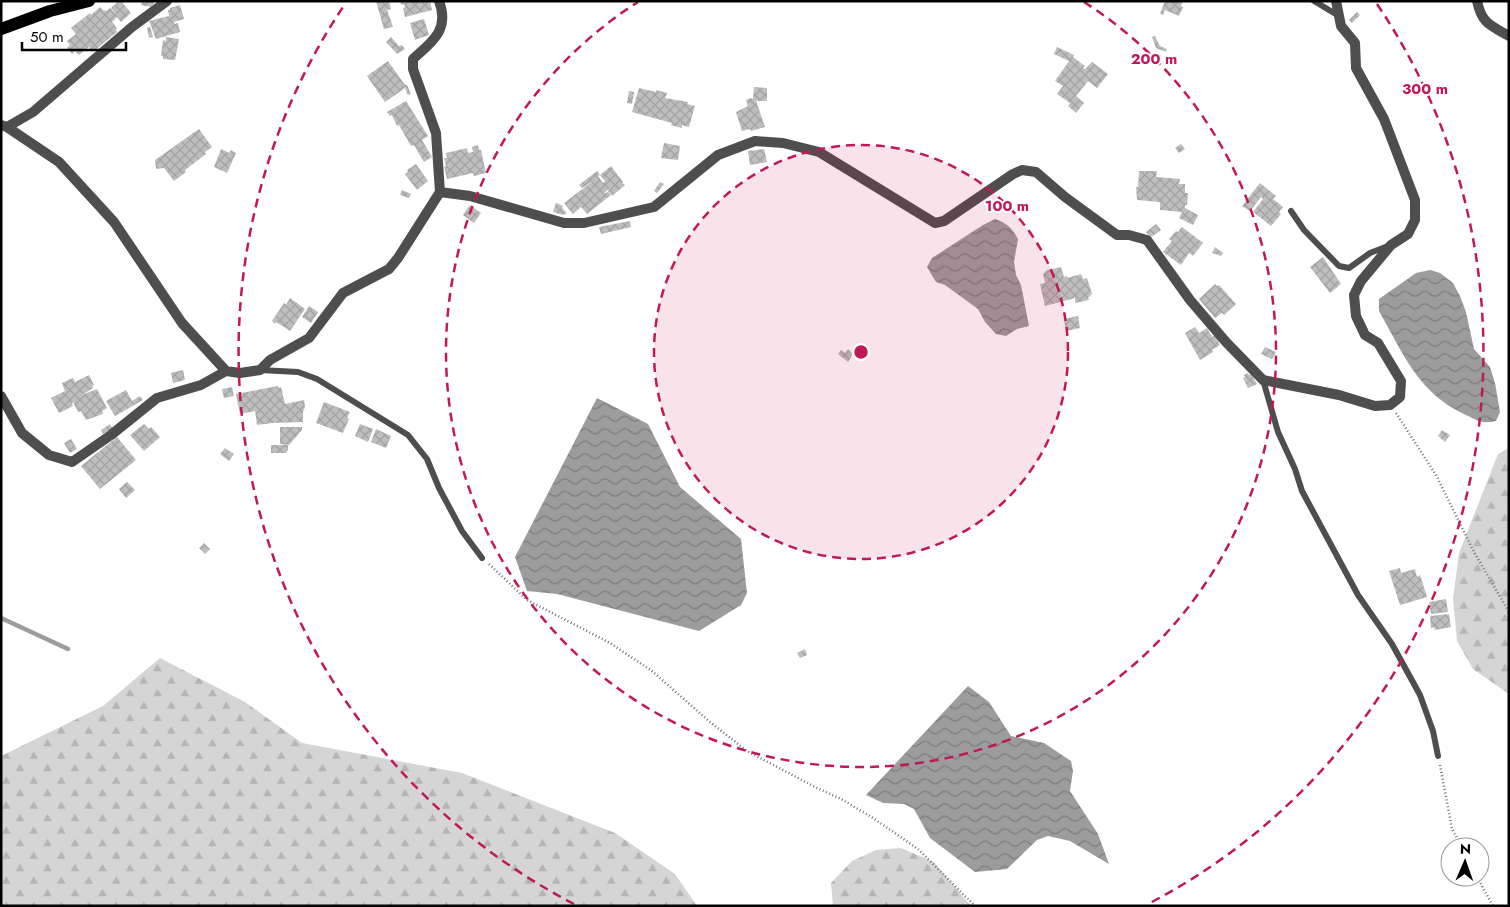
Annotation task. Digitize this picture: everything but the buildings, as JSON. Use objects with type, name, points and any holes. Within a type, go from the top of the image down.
[{"type":"main road","points":[[1,29],[50,11],[88,1]]},
{"type":"street","points":[[4,126],[34,112],[132,27],[167,1]]},
{"type":"street","points":[[1,396],[22,433],[49,455],[72,462],[111,435],[157,398],[201,385],[226,371],[240,373],[260,370],[270,360],[309,338],[342,293],[389,269],[440,192],[436,133],[413,69],[413,59],[437,38],[443,21],[439,1]]},
{"type":"street","points":[[440,192],[470,196],[564,224],[584,223],[654,207],[718,155],[756,141],[783,143],[819,152],[935,223],[944,221],[1013,174],[1022,170],[1036,172],[1117,235],[1129,235],[1147,240],[1190,300],[1226,342],[1263,380],[1339,395],[1376,406],[1390,405],[1400,397],[1401,381],[1378,342],[1365,335],[1356,316],[1354,296],[1361,281],[1391,246],[1408,234],[1415,220],[1415,200],[1384,119],[1356,68],[1355,43],[1340,26],[1336,1]]},
{"type":"street","points":[[1477,1],[1479,11],[1485,22],[1509,36]]},
{"type":"street","points":[[4,126],[59,162],[108,215],[182,323],[226,371]]},
{"type":"lane","points":[[1314,1],[1339,16]]},
{"type":"lane","points":[[1291,211],[1304,230],[1339,266],[1349,268],[1370,253],[1391,246]]},
{"type":"lane","points":[[260,370],[298,372],[317,379],[408,435],[427,459],[439,488],[462,531],[482,558]]},
{"type":"lane","points":[[1263,380],[1278,432],[1295,468],[1302,491],[1354,588],[1392,644],[1420,695],[1438,756]]},
{"type":"path","points":[[1390,405],[1436,475],[1474,552],[1509,612]]},
{"type":"path","points":[[482,558],[527,600],[610,643],[652,672],[748,752],[840,799],[873,818],[918,849],[975,906]]},
{"type":"path","points":[[1438,756],[1452,829],[1456,837]]},
{"type":"path","points":[[1483,887],[1493,906]]},
{"type":"green space","points":[[1509,448],[1509,694],[1473,669],[1457,641],[1453,599],[1459,553],[1498,454]]},
{"type":"green space","points":[[160,658],[245,702],[302,743],[462,773],[615,833],[675,874],[697,906],[1,906],[1,756],[103,706]]},
{"type":"green space","points":[[901,848],[934,862],[971,906],[833,906],[831,883],[852,861],[876,850]]},
{"type":"water","points":[[995,219],[1009,226],[1018,239],[1014,262],[1016,275],[1021,285],[1029,326],[1017,329],[1006,336],[996,334],[985,322],[978,309],[945,285],[936,282],[927,267],[932,258]]},
{"type":"water","points":[[1430,270],[1440,273],[1453,283],[1460,296],[1466,312],[1474,349],[1490,367],[1495,383],[1500,412],[1496,421],[1483,422],[1477,420],[1450,406],[1436,396],[1414,371],[1379,311],[1379,299],[1416,273]]},
{"type":"water","points":[[597,398],[648,424],[680,487],[741,539],[747,593],[741,605],[699,631],[557,594],[527,591],[515,557]]},
{"type":"water","points":[[968,686],[989,702],[1011,736],[1044,743],[1071,761],[1073,771],[1070,791],[1098,834],[1109,864],[1070,841],[1048,836],[1037,840],[1007,869],[975,872],[930,838],[914,809],[904,804],[883,803],[866,795]]},
{"type":"waterway","points":[[1,618],[68,649]]}]
